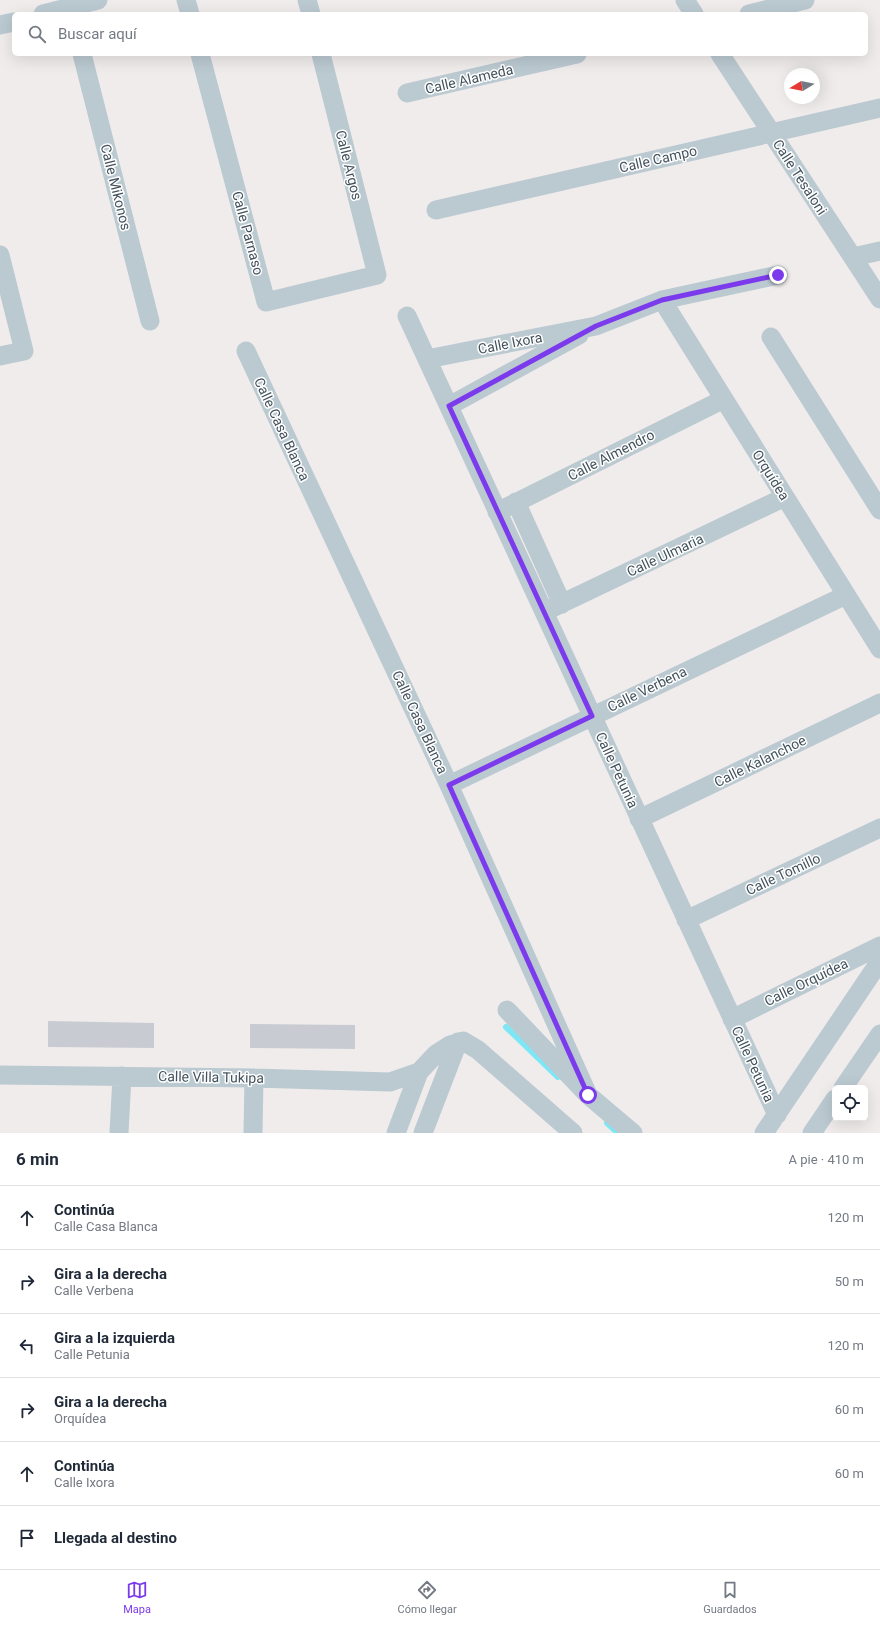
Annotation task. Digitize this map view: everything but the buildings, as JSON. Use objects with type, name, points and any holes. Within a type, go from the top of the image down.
[{"type":"street","points":[[51,12],[98,0]]},
{"type":"street","points":[[186,0],[189,12]]},
{"type":"street","points":[[307,0],[310,12]]},
{"type":"street","points":[[685,0],[693,12]]},
{"type":"street","points":[[757,12],[805,0]]},
{"type":"street","points":[[0,25],[12,22]]},
{"type":"street","name":"Calle Mikonos","points":[[83,56],[150,321]]},
{"type":"street","name":"Calle Parnaso","points":[[201,56],[266,302],[377,275]]},
{"type":"street","name":"Calle Argos","points":[[322,56],[377,275]]},
{"type":"street","name":"Calle Alameda","points":[[407,93],[569,56]]},
{"type":"street","name":"Calle Tesaloni","points":[[721,56],[880,299]]},
{"type":"street","name":"Calle Campo","points":[[436,210],[880,108]]},
{"type":"street","points":[[853,257],[880,251]]},
{"type":"street","points":[[0,255],[24,351],[0,356]]},
{"type":"street","name":"Calle Ixora","points":[[427,359],[596,326],[662,300],[778,275]]},
{"type":"street","name":"Orquídea","points":[[662,300],[880,649]]},
{"type":"street","name":"Calle Petunia","points":[[407,316],[777,1115]]},
{"type":"street","points":[[449,406],[596,326]]},
{"type":"street","points":[[771,337],[880,510]]},
{"type":"street","name":"Calle Casa Blanca","points":[[246,351],[449,785],[588,1095]]},
{"type":"street","name":"Calle Almendro","points":[[497,512],[724,399]]},
{"type":"street","name":"Calle Ulmaria","points":[[544,612],[785,497]]},
{"type":"street","points":[[516,502],[562,604]]},
{"type":"street","name":"Calle Verbena","points":[[449,785],[846,595]]},
{"type":"street","name":"Calle Kalanchoe","points":[[639,819],[880,703]]},
{"type":"street","name":"Calle Tomillo","points":[[686,920],[880,828]]},
{"type":"street","name":"Calle Orquídea","points":[[732,1019],[880,946]]},
{"type":"street","points":[[764,1133],[880,961]]},
{"type":"street","points":[[507,1010],[588,1095],[632,1133]]},
{"type":"street","points":[[845,1085],[880,1034]]},
{"type":"street","points":[[396,1133],[419,1072],[436,1054],[450,1045],[463,1041],[470,1044],[553,1125],[573,1133]]},
{"type":"street","points":[[423,1133],[458,1042]]},
{"type":"street","name":"Calle Villa Tukipa","points":[[0,1075],[254,1078],[390,1082],[419,1072]]},
{"type":"street","points":[[119,1133],[122,1076]]},
{"type":"street","points":[[253,1133],[254,1078]]},
{"type":"street","points":[[812,1133],[832,1104]]},
{"type":"waterway","points":[[506,1027],[558,1077]]},
{"type":"waterway","points":[[607,1123],[618,1133]]},
{"type":"route","points":[[588,1095],[449,785],[592,716],[449,406],[596,326],[662,300],[778,275]]}]
